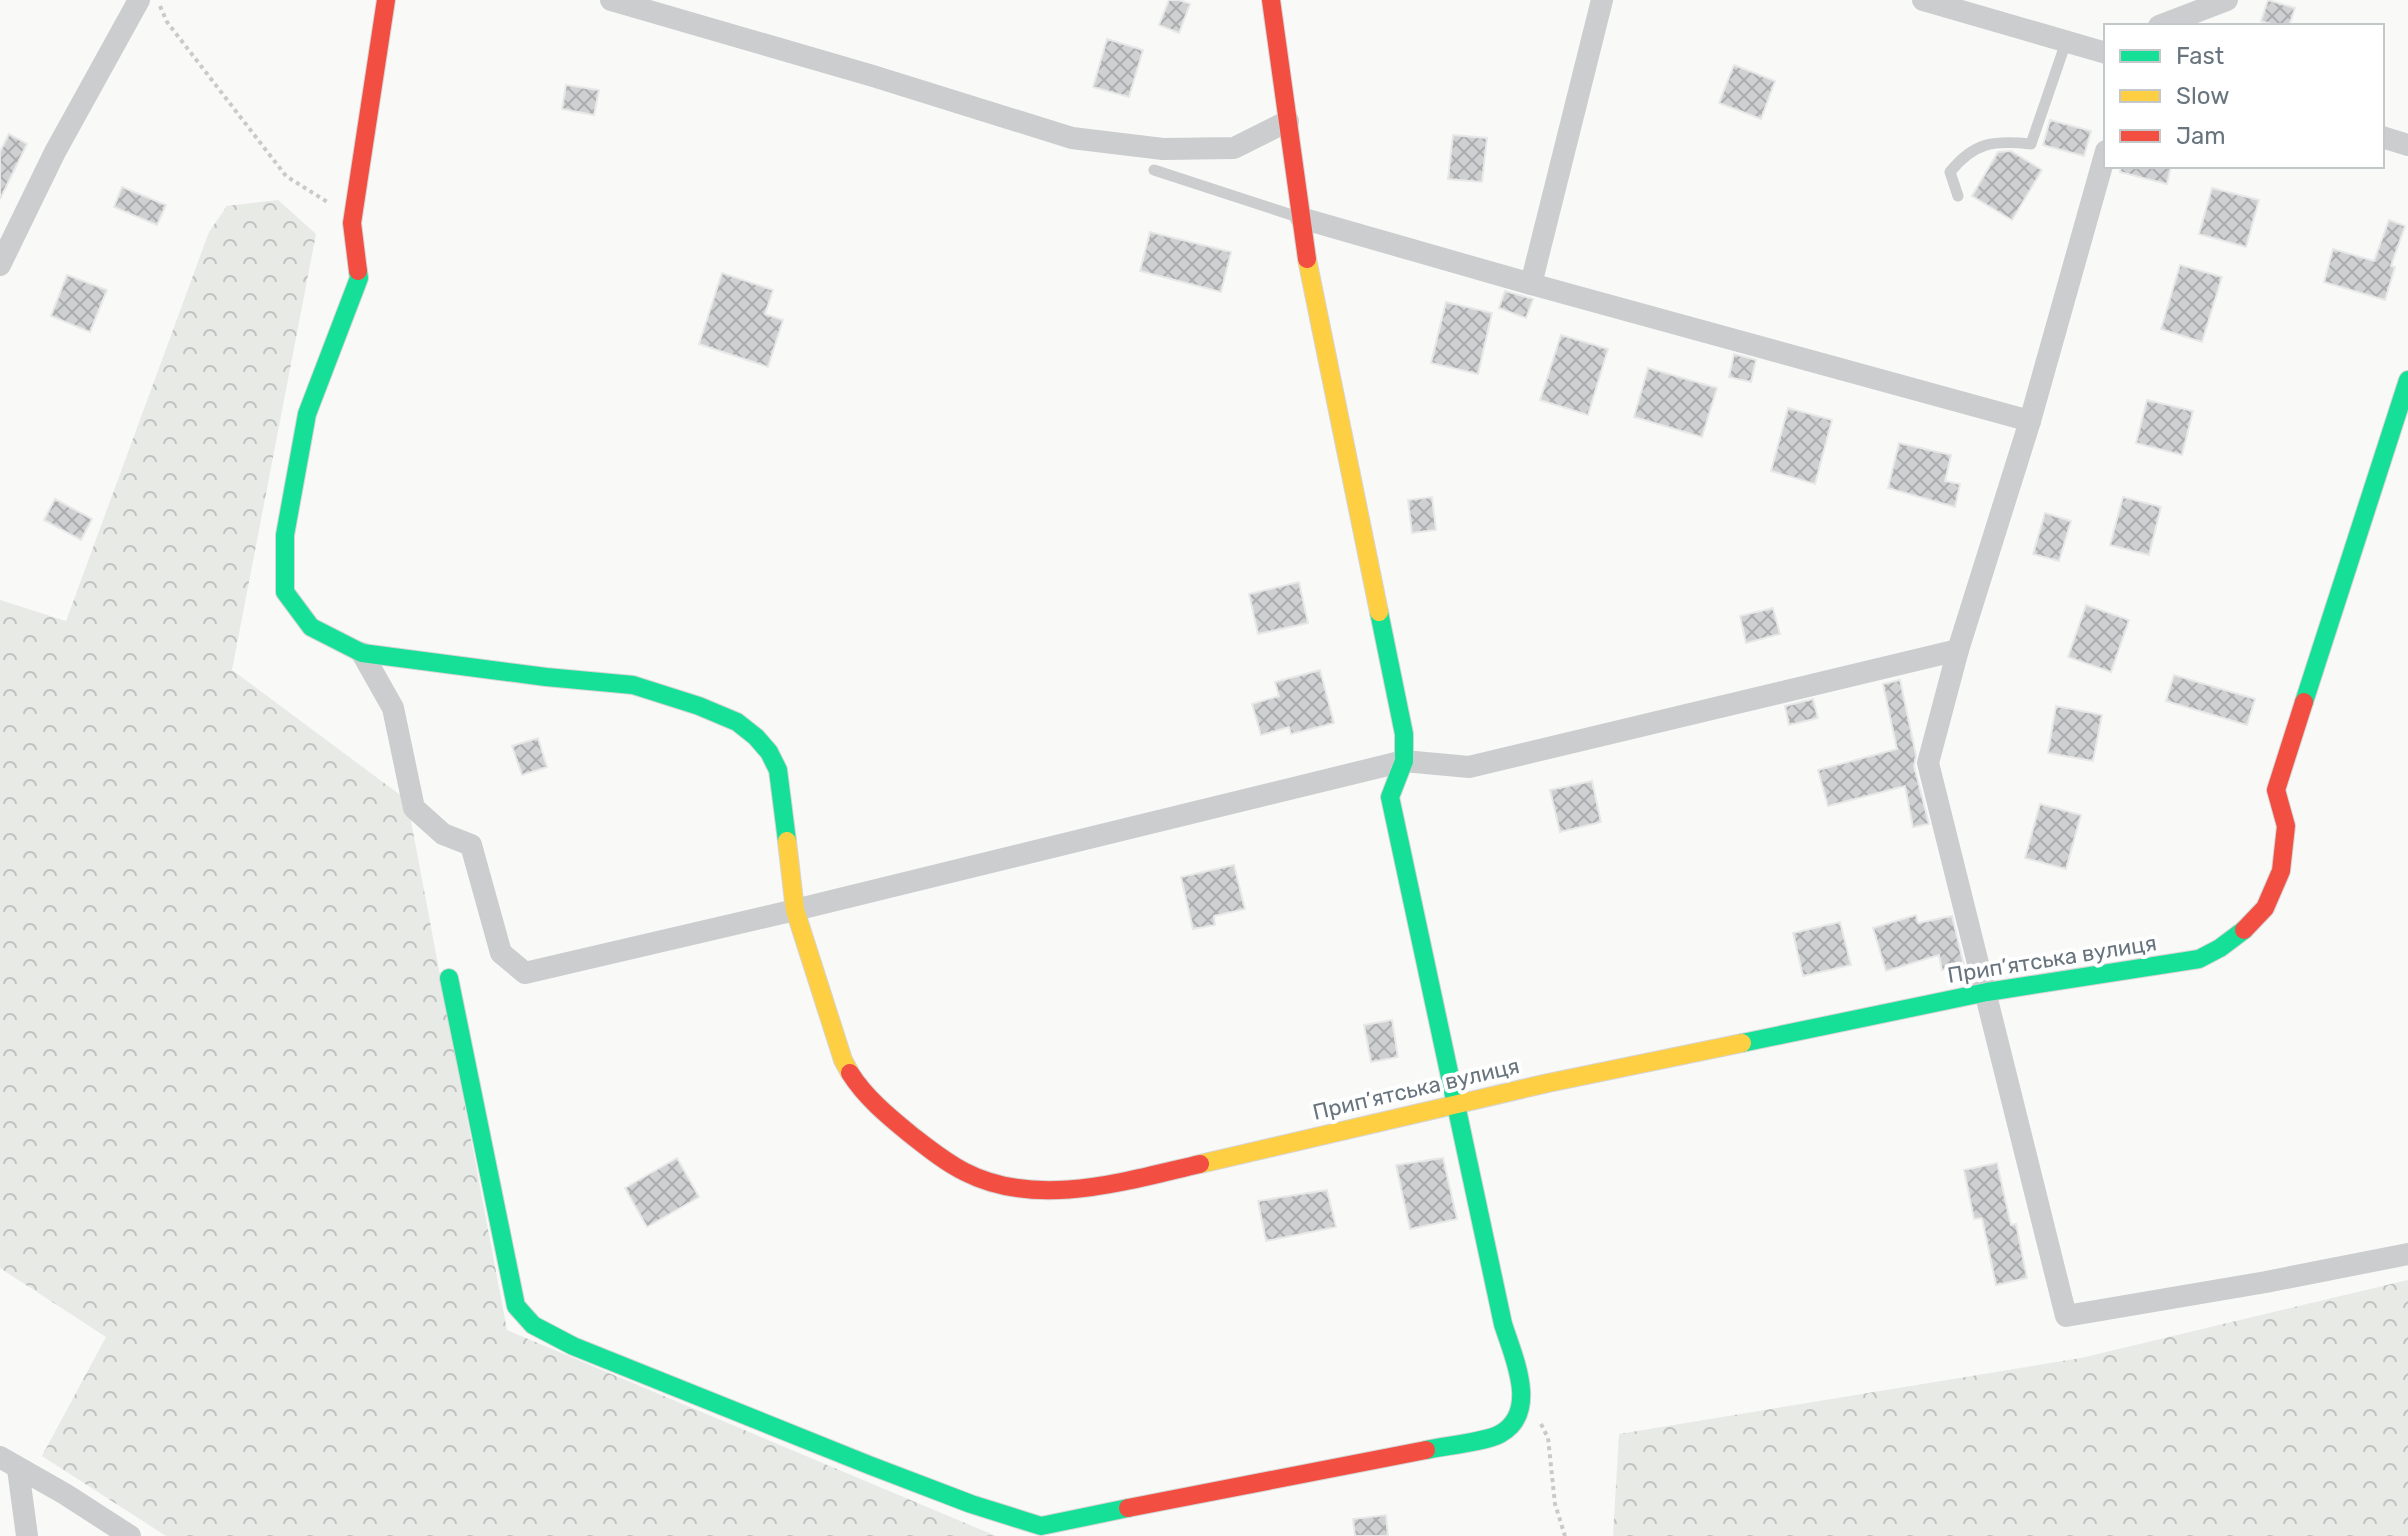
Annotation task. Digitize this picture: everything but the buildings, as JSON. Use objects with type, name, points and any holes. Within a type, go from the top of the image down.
[{"type":"street","points":[[0,265],[55,152],[139,0]]},
{"type":"street","name":"Прип’ятська вулиця","points":[[386,0],[352,223],[359,278],[307,414],[285,535],[285,592],[311,627],[362,653],[633,685],[737,722],[769,752],[778,770],[795,910],[843,1060],[859,1087],[938,1157],[968,1174],[1012,1188],[1091,1189],[1454,1104],[1987,992],[2199,959],[2227,946],[2262,915],[2280,879],[2286,824],[2276,790],[2408,380]]},
{"type":"street","points":[[611,0],[1072,138],[1163,149],[1234,148],[1288,121]]},
{"type":"street","points":[[449,978],[516,1306],[521,1316],[573,1346],[869,1465],[971,1504],[1041,1526],[1499,1435],[1513,1426],[1521,1409],[1522,1390],[1503,1324],[1454,1104],[1449,1068],[1390,797],[1404,761],[1404,734],[1305,250],[1271,0]]},
{"type":"street","points":[[1531,284],[1602,0]]},
{"type":"street","points":[[1923,0],[2103,50]]},
{"type":"street","points":[[2164,24],[2227,0]]},
{"type":"street","points":[[2384,138],[2408,145]]},
{"type":"street","points":[[2104,158],[2030,421],[1958,650],[1928,763],[2066,1316],[2408,1254]]},
{"type":"street","points":[[1301,218],[2030,421]]},
{"type":"street","points":[[362,653],[393,708],[414,808],[443,834],[471,845],[501,953],[525,973],[1404,761],[1469,767],[1958,650]]},
{"type":"street","points":[[9,1463],[27,1536]]},
{"type":"street","points":[[9,1463],[130,1536]]},
{"type":"lane","points":[[1958,196],[1950,172],[1965,153],[2001,141],[2031,144],[2066,42]]},
{"type":"lane","points":[[1154,170],[1301,218]]},
{"type":"path","points":[[158,0],[167,22],[286,176],[337,208],[352,223]]},
{"type":"path","points":[[1522,1390],[1548,1438],[1555,1504],[1565,1536]]},
{"type":"green space","points":[[278,200],[316,234],[232,670],[407,800],[507,1330],[996,1536],[166,1536],[42,1456],[106,1337],[0,1268],[0,600],[66,621],[209,232],[227,206]]},
{"type":"green space","points":[[2408,1280],[2408,1536],[1613,1536],[1619,1434],[2081,1358]]},
{"type":"traffic: fast","points":[[358,271],[359,278],[307,414],[285,535],[285,592],[311,627],[362,653],[633,685],[737,722],[769,752],[778,770],[787,841]]},
{"type":"traffic: fast","points":[[2304,702],[2408,380]]},
{"type":"traffic: fast","points":[[1379,612],[1404,734],[1404,761],[1390,797],[1503,1324],[1517,1367],[1521,1398],[1519,1412],[1512,1424],[1500,1434],[1475,1442],[1426,1450]]},
{"type":"traffic: fast","points":[[1742,1043],[1987,992],[2199,959],[2244,930]]},
{"type":"traffic: fast","points":[[449,978],[516,1306],[533,1325],[573,1346],[869,1465],[971,1504],[1041,1526],[1128,1508]]},
{"type":"traffic: slow","points":[[1307,259],[1379,612]]},
{"type":"traffic: slow","points":[[787,841],[795,910],[843,1060],[850,1073]]},
{"type":"traffic: slow","points":[[1200,1164],[1548,1083],[1742,1043]]},
{"type":"traffic: jam","points":[[358,271],[352,223],[386,0]]},
{"type":"traffic: jam","points":[[1271,0],[1307,259]]},
{"type":"traffic: jam","points":[[2244,930],[2265,908],[2281,871],[2286,826],[2276,790],[2304,702]]},
{"type":"traffic: jam","points":[[850,1073],[877,1106],[923,1144],[965,1172],[993,1183],[1022,1189],[1082,1188],[1200,1164]]},
{"type":"traffic: jam","points":[[1128,1508],[1426,1450]]}]
